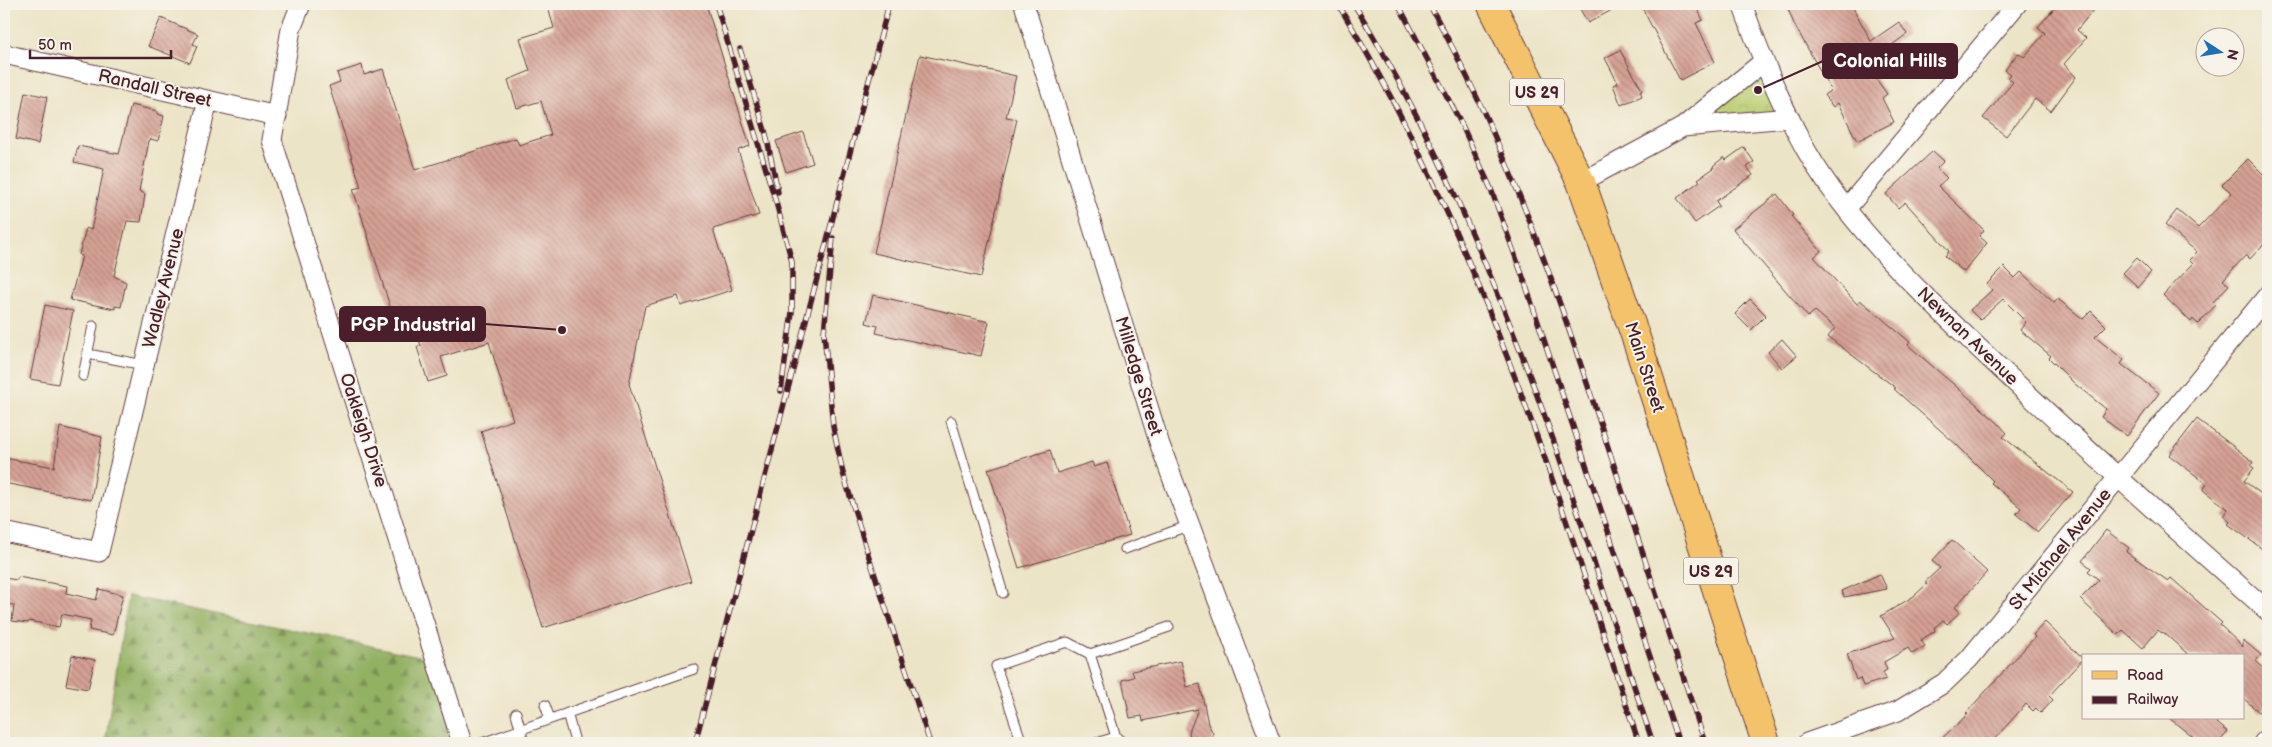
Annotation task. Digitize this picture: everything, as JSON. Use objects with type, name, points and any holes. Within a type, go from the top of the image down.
[{"type":"main road","name":"Main Street","points":[[1491,4],[1581,182],[1636,338],[1766,743]]},
{"type":"street","points":[[276,116],[291,29],[301,4]]},
{"type":"street","name":"Milledge Street","points":[[1024,4],[1157,435],[1271,743]]},
{"type":"street","name":"Newnan Avenue","points":[[1742,4],[1763,62],[1806,151],[1846,209],[1929,301],[2117,479],[2268,611]]},
{"type":"street","points":[[1846,209],[2017,4]]},
{"type":"street","name":"Randall Street","points":[[4,54],[276,116]]},
{"type":"street","points":[[1581,182],[1683,127],[1763,62]]},
{"type":"street","name":"Wadley Avenue","points":[[4,532],[99,552],[208,100]]},
{"type":"street","name":"Oakleigh Drive","points":[[276,116],[272,140],[462,743]]},
{"type":"street","points":[[1683,127],[1790,118]]},
{"type":"street","name":"St Michael Avenue","points":[[1807,743],[1898,711],[1944,684],[1969,659],[2268,295]]},
{"type":"street","points":[[2263,743],[2268,738]]},
{"type":"lane","points":[[83,376],[93,326]]},
{"type":"lane","points":[[88,354],[144,366]]},
{"type":"lane","points":[[951,421],[1004,594]]},
{"type":"lane","points":[[1125,549],[1190,526]]},
{"type":"lane","points":[[1090,654],[1169,627]]},
{"type":"lane","points":[[1022,743],[996,666],[1067,642],[1090,654],[1119,740],[1096,743]]},
{"type":"lane","points":[[482,743],[694,669]]},
{"type":"lane","points":[[545,705],[550,719]]},
{"type":"lane","points":[[516,713],[524,743]]},
{"type":"lane","points":[[567,713],[574,738]]},
{"type":"green space","points":[[1766,68],[1787,112],[1695,126]]},
{"type":"green space","points":[[128,596],[429,658],[463,743],[105,743]]},
{"type":"building","points":[[547,4],[706,4],[750,146],[738,150],[759,215],[713,229],[732,290],[681,306],[678,296],[645,306],[629,384],[691,581],[543,628],[481,431],[513,420],[489,342],[441,357],[447,376],[428,382],[417,347],[421,346],[409,308],[392,313],[353,189],[361,187],[329,86],[340,82],[337,73],[362,65],[364,75],[383,69],[415,170],[516,138],[519,145],[551,135],[541,101],[517,108],[508,80],[530,71],[520,38],[554,28]]},
{"type":"building","points":[[1577,4],[1623,4],[1588,23]]},
{"type":"building","points":[[1640,4],[1695,4],[1703,20],[1696,23],[1715,62],[1680,80]]},
{"type":"building","points":[[1786,4],[1851,4],[1871,41],[1899,22],[1907,34],[1870,61],[1878,73],[1874,76],[1887,94],[1882,98],[1894,122],[1857,141],[1838,103],[1833,107],[1824,95],[1831,90],[1794,24]]},
{"type":"building","points":[[2058,4],[2098,4],[2077,30],[2086,38],[2064,64],[2076,77],[2051,111],[2035,99],[2006,136],[1983,118],[2013,82],[2008,78],[2011,74],[2005,70],[2018,53],[2024,57],[2045,33],[2038,27]]},
{"type":"building","points":[[161,18],[198,34],[193,44],[197,46],[190,63],[148,46]]},
{"type":"building","points":[[1620,50],[1642,90],[1640,91],[1642,96],[1621,105],[1613,85],[1618,83],[1605,58]]},
{"type":"building","points":[[920,55],[1016,76],[1006,117],[1017,119],[981,277],[874,253]]},
{"type":"building","points":[[25,92],[47,97],[38,144],[16,139]]},
{"type":"building","points":[[131,105],[157,111],[157,114],[164,116],[158,141],[151,139],[149,141],[139,191],[145,194],[141,222],[127,221],[114,276],[126,282],[121,307],[115,306],[115,309],[70,300],[82,256],[79,255],[86,228],[91,230],[104,169],[74,162],[78,146],[119,154]]},
{"type":"building","points":[[803,132],[813,163],[786,172],[776,141]]},
{"type":"building","points":[[1744,147],[1754,162],[1747,167],[1753,175],[1716,201],[1719,206],[1695,223],[1677,198],[1700,181],[1698,179],[1714,168],[1713,166],[1724,157],[1726,160]]},
{"type":"building","points":[[1933,151],[1944,161],[1937,168],[1947,178],[1938,186],[1984,230],[1979,236],[1987,243],[1964,272],[1945,256],[1949,251],[1905,202],[1898,208],[1886,194]]},
{"type":"building","points":[[2248,159],[2268,179],[2268,239],[2250,259],[2246,255],[2223,280],[2229,285],[2213,302],[2216,305],[2198,324],[2193,319],[2191,322],[2163,295],[2193,264],[2189,260],[2197,252],[2165,225],[2177,210],[2198,228],[2232,193],[2222,185]]},
{"type":"building","points":[[1777,194],[1793,215],[1791,216],[1821,251],[1814,257],[1857,304],[1860,300],[1910,342],[1908,345],[1997,422],[2007,433],[2003,437],[2073,492],[2038,532],[2016,514],[2021,508],[1991,483],[1993,481],[1957,445],[1894,389],[1896,388],[1828,337],[1835,328],[1815,311],[1808,317],[1733,229]]},
{"type":"building","points":[[2137,258],[2151,272],[2138,287],[2123,273]]},
{"type":"building","points":[[2004,267],[2015,278],[2021,272],[2054,303],[2058,299],[2083,319],[2091,311],[2106,326],[2095,337],[2124,360],[2121,364],[2159,393],[2127,436],[2101,417],[2106,409],[2075,384],[2049,358],[2051,356],[2020,330],[2026,322],[2003,299],[1980,320],[1970,310],[1992,290],[1987,284]]},
{"type":"building","points":[[873,295],[989,322],[981,356],[876,333],[878,326],[866,323]]},
{"type":"building","points":[[1750,299],[1766,315],[1751,330],[1735,314]]},
{"type":"building","points":[[45,305],[73,311],[58,384],[30,379]]},
{"type":"building","points":[[1782,339],[1797,356],[1782,368],[1768,352]]},
{"type":"building","points":[[2197,419],[2254,462],[2251,466],[2254,468],[2244,481],[2268,499],[2268,553],[2228,524],[2230,522],[2223,516],[2228,509],[2203,490],[2207,484],[2169,455]]},
{"type":"building","points":[[60,427],[102,437],[91,500],[4,483],[4,458],[54,467]]},
{"type":"building","points":[[1050,450],[1057,473],[1092,462],[1094,467],[1107,463],[1130,535],[1019,568],[988,469]]},
{"type":"building","points":[[2106,530],[2129,548],[2126,552],[2168,581],[2171,578],[2222,623],[2220,625],[2243,647],[2243,640],[2261,655],[2256,661],[2268,672],[2268,704],[2260,713],[2244,699],[2244,654],[2188,654],[2163,632],[2158,630],[2143,648],[2123,630],[2118,635],[2080,599],[2099,580],[2088,571],[2091,568],[2082,561]]},
{"type":"building","points":[[1952,540],[1987,572],[1955,607],[1960,612],[1947,624],[1943,620],[1934,628],[1935,631],[1921,640],[1925,646],[1912,654],[1908,648],[1884,662],[1887,670],[1883,672],[1886,679],[1863,686],[1860,678],[1856,680],[1847,654],[1895,638],[1881,616],[1914,596],[1927,584],[1925,582],[1940,568],[1932,561]]},
{"type":"building","points":[[1880,574],[1887,589],[1844,597],[1842,591]]},
{"type":"building","points":[[18,577],[67,586],[66,593],[96,600],[99,589],[123,595],[113,635],[89,630],[91,620],[62,614],[59,627],[29,621],[28,623],[12,621],[14,605],[4,604],[4,578],[17,580]]},
{"type":"building","points":[[2045,622],[2082,658],[2049,696],[2053,700],[2041,713],[2036,708],[2033,711],[2026,704],[1991,743],[1937,743],[1968,714],[1966,713],[2035,637],[2033,635]]},
{"type":"building","points":[[72,655],[95,660],[88,689],[66,685]]},
{"type":"building","points":[[1181,661],[1187,687],[1200,684],[1208,724],[1213,733],[1212,743],[1191,743],[1189,732],[1198,709],[1143,721],[1142,716],[1130,718],[1122,680],[1134,677],[1132,671]]},
{"type":"building","points":[[2171,720],[2213,720],[2228,732],[2218,743],[2200,743]]},
{"type":"railway","points":[[716,4],[792,262],[792,312],[781,391]]},
{"type":"railway","points":[[695,743],[889,4]]},
{"type":"railway","points":[[1338,4],[1398,110],[1425,165],[1474,275],[1519,388],[1553,482],[1639,743]]},
{"type":"railway","points":[[1354,4],[1413,109],[1440,163],[1512,329],[1567,480],[1653,743]]},
{"type":"railway","points":[[1398,4],[1461,123],[1491,189],[1524,280],[1679,743]]},
{"type":"railway","points":[[1429,4],[1483,110],[1549,273],[1588,385],[1705,743]]},
{"type":"railway","points":[[740,49],[766,134],[778,192]]},
{"type":"railway","points":[[833,238],[824,333],[833,426],[843,473],[930,743]]},
{"type":"place","name":"Colonial Hills","points":[[1758,90]]},
{"type":"place","name":"PGP Industrial","points":[[562,330]]}]
